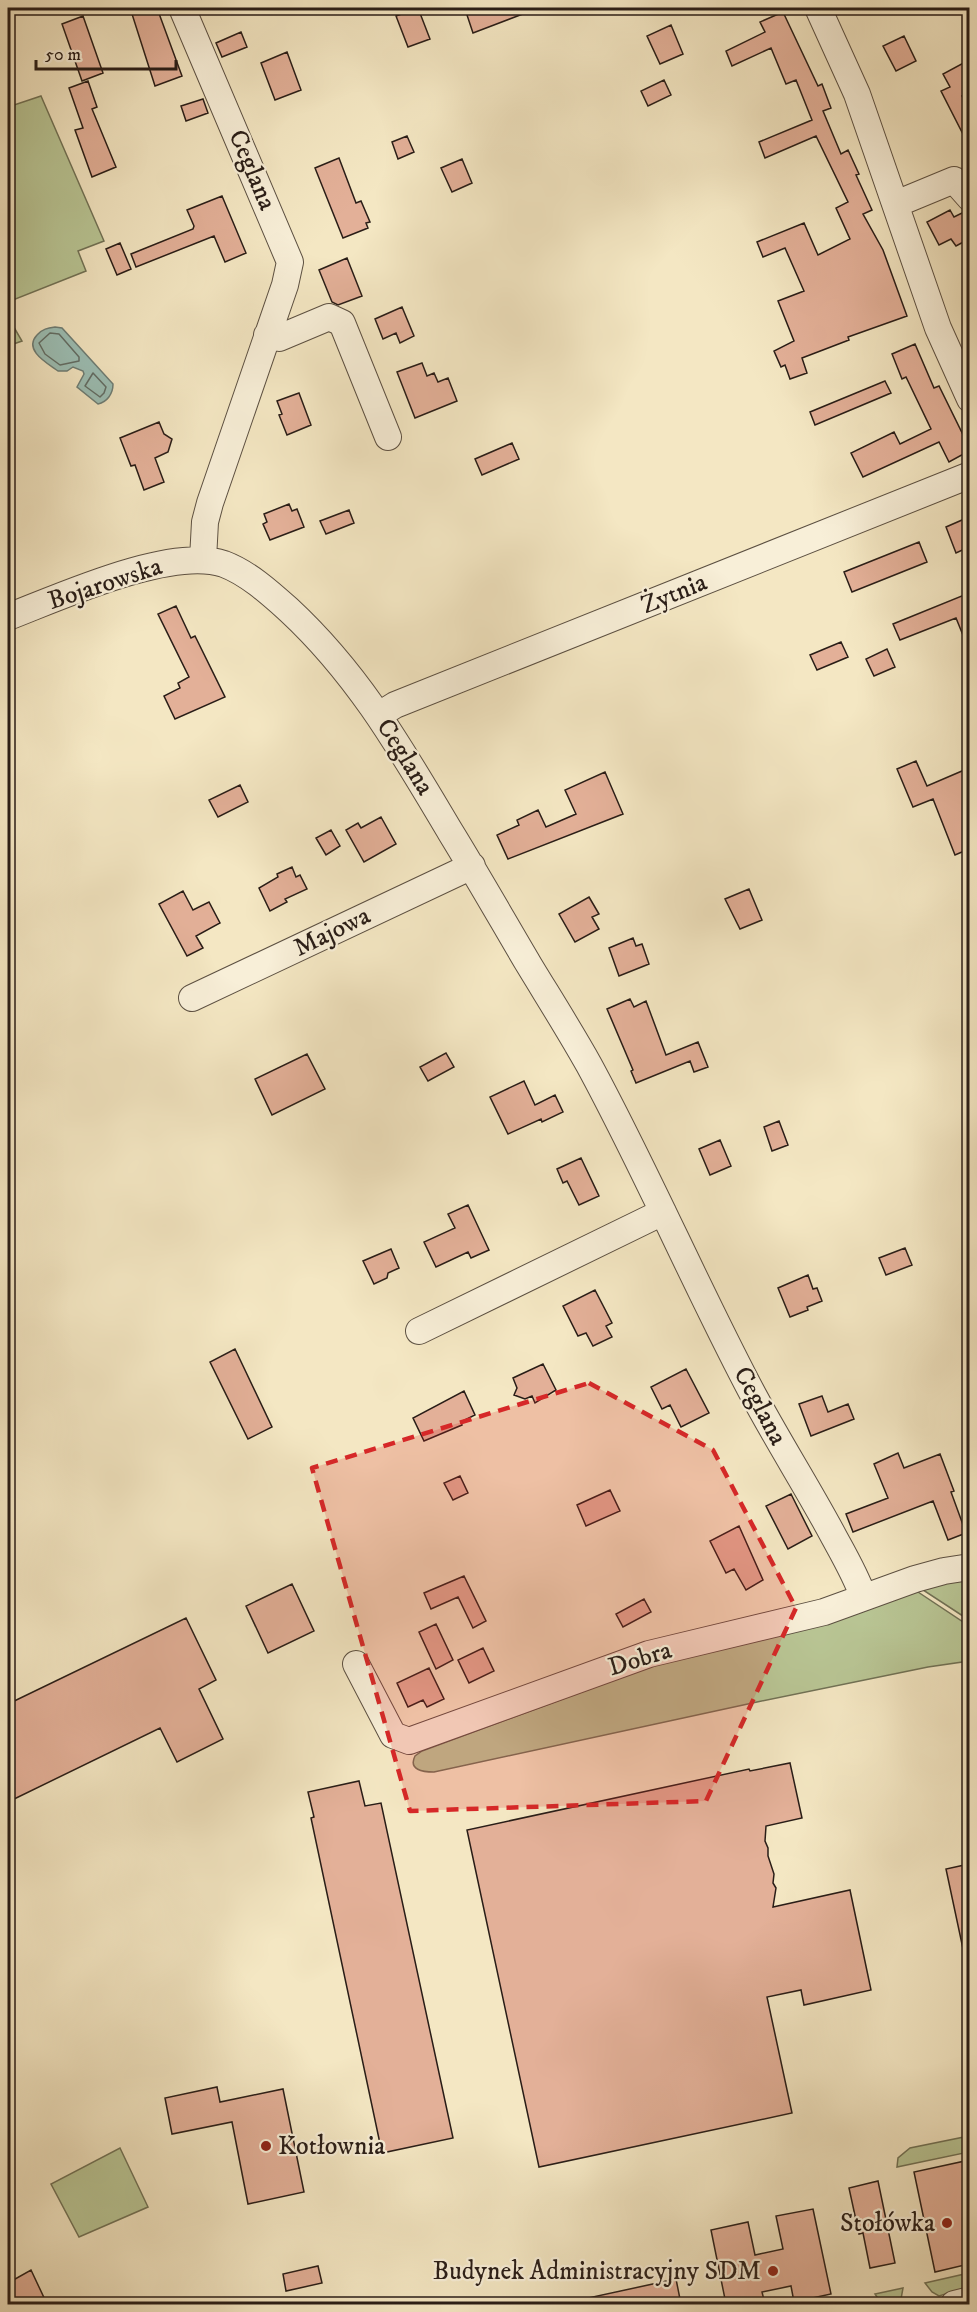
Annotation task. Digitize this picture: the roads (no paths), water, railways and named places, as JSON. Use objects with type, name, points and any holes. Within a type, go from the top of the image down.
[{"type":"street","name":"Ceglana","points":[[182,8],[287,253],[289,270],[210,503],[205,522],[203,559],[238,571],[281,603],[319,640],[350,675],[379,716],[588,1063],[747,1385],[788,1460],[807,1487],[850,1566],[863,1596]]},
{"type":"street","points":[[818,8],[857,94],[938,328],[969,399]]},
{"type":"street","points":[[896,204],[954,180],[969,198]]},
{"type":"street","points":[[267,335],[279,338],[329,317],[342,323],[388,437]]},
{"type":"street","name":"Żytnia","points":[[379,716],[406,701],[969,475]]},
{"type":"street","name":"Bojarowska","points":[[8,617],[140,569],[183,560],[203,559]]},
{"type":"street","name":"Majowa","points":[[192,998],[471,866]]},
{"type":"street","points":[[419,1331],[663,1212]]},
{"type":"street","name":"Dobra","points":[[356,1664],[393,1735],[409,1741],[650,1654],[824,1612],[863,1596],[944,1571],[969,1567]]},
{"type":"street","points":[[954,2304],[969,2300]]},
{"type":"water","points":[[62,328],[113,384],[111,394],[107,399],[98,404],[77,387],[84,374],[83,371],[73,367],[67,371],[58,371],[38,356],[33,341],[43,330]]},
{"type":"place","name":"Kotłownia","points":[[266,2146]]},
{"type":"place","name":"Stołówka","points":[[947,2223]]},
{"type":"place","name":"Budynek Administracyjny SDM","points":[[773,2271]]}]
